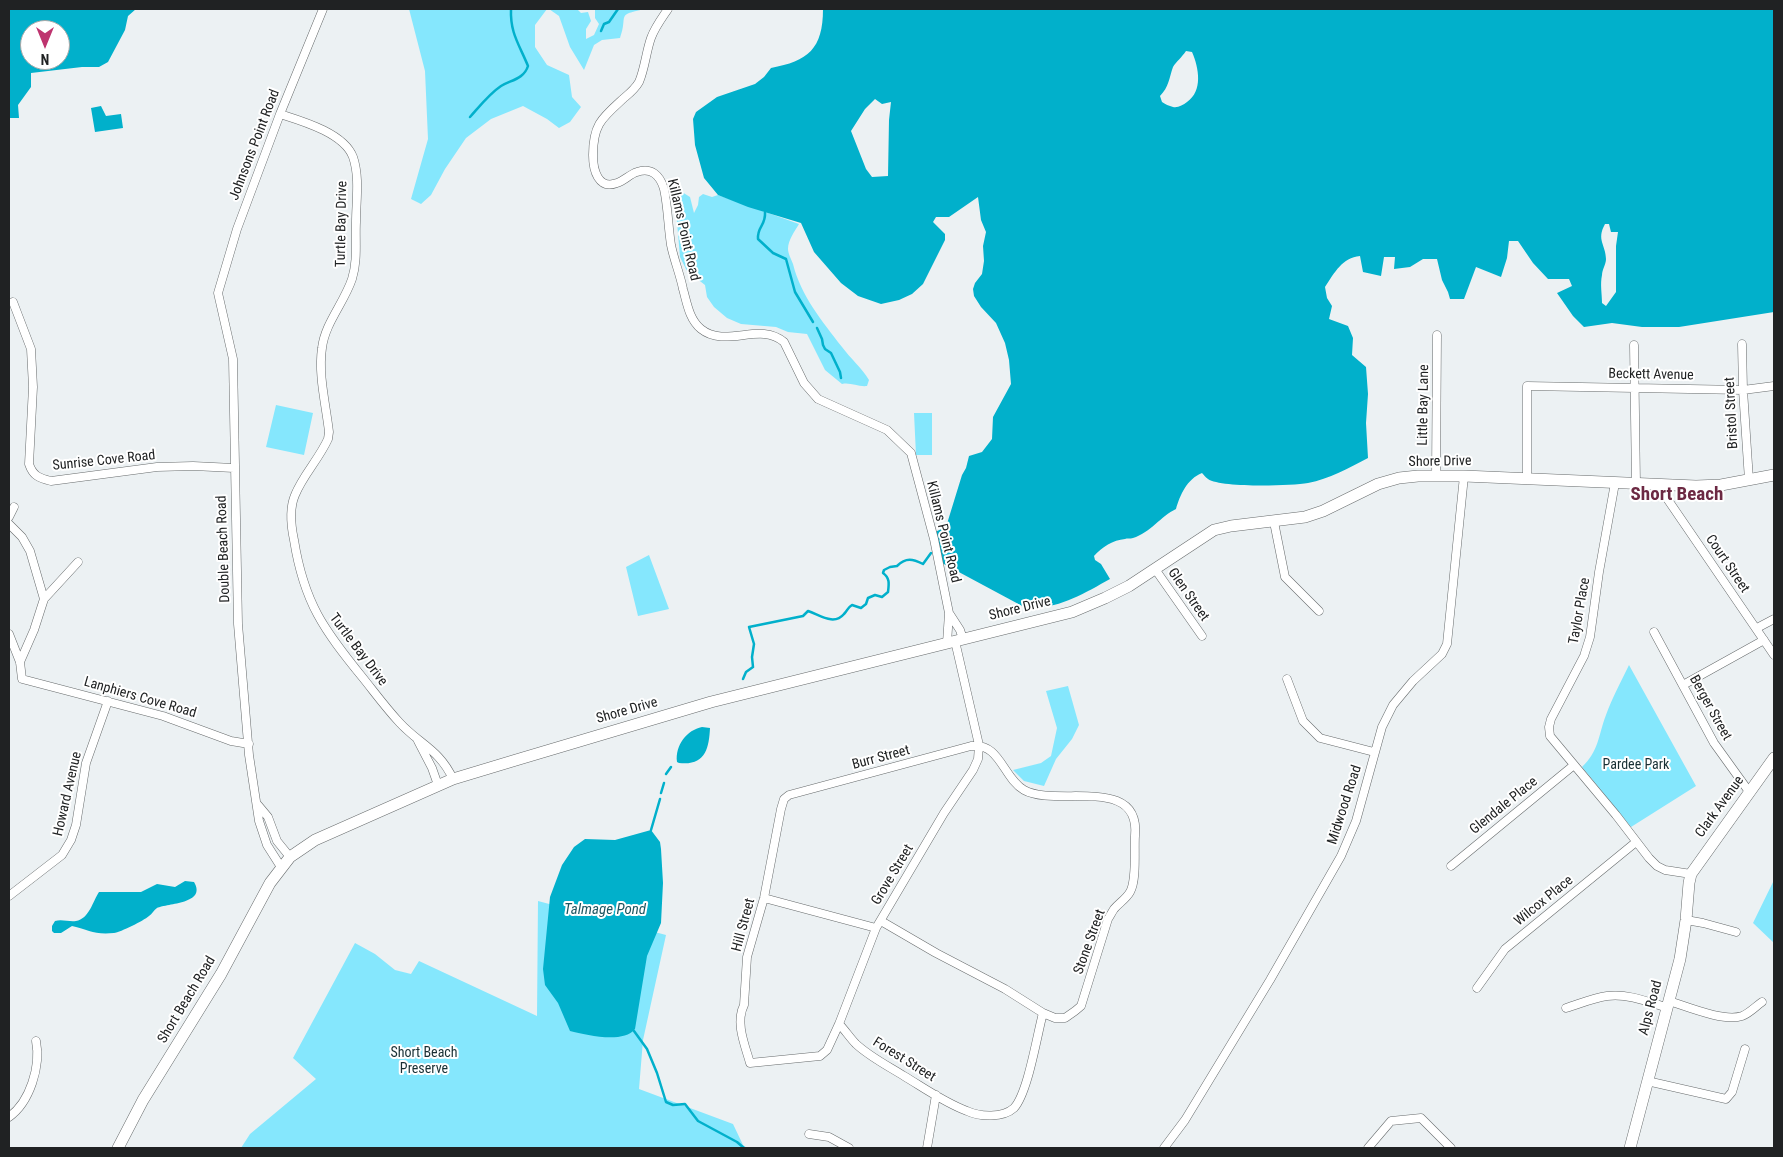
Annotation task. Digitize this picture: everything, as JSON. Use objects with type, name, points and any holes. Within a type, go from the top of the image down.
[{"type":"main road","name":"Shore Drive","points":[[281,867],[290,857],[315,840],[453,779],[710,703],[1058,616],[1084,607],[1121,590],[1204,536],[1218,529],[1300,519],[1317,514],[1387,481],[1412,476],[1464,476],[1714,486],[1774,475]]},
{"type":"main road","name":"Clark Avenue","points":[[1691,874],[1774,758]]},
{"type":"main road","name":"Short Beach Road","points":[[118,1148],[143,1100],[208,996],[260,899],[281,867]]},
{"type":"main road","name":"Alps Road","points":[[1630,1148],[1680,959],[1691,874]]},
{"type":"street","name":"Johnsons Point Road","points":[[218,293],[237,229],[280,114],[323,9]]},
{"type":"street","name":"Killams Point Road","points":[[668,9],[657,24],[651,38],[639,81],[634,90],[607,114],[596,129],[593,155],[597,176],[603,183],[612,184],[636,172],[645,170],[654,172],[661,179],[668,210],[671,245],[688,310],[696,325],[714,336],[729,337],[770,334],[778,337],[784,342],[804,383],[818,399],[887,430],[911,453],[934,540],[955,641]]},
{"type":"street","name":"Turtle Bay Drive","points":[[280,114],[318,127],[348,148],[353,157],[356,179],[355,269],[344,296],[328,326],[322,349],[323,379],[329,432],[324,447],[295,495],[292,521],[295,547],[306,591],[319,619],[336,646],[381,702],[418,741],[432,768],[438,785]]},
{"type":"street","name":"Double Beach Road","points":[[218,293],[233,359],[238,624],[253,783],[260,821],[267,845],[281,867]]},
{"type":"street","name":"Sunrise Cove Road","points":[[13,302],[31,349],[33,387],[29,464],[32,473],[40,478],[56,481],[157,467],[234,468]]},
{"type":"street","name":"Little Bay Lane","points":[[1436,476],[1437,335]]},
{"type":"street","name":"Bristol Street","points":[[1742,344],[1749,480]]},
{"type":"street","points":[[1634,345],[1636,484]]},
{"type":"street","name":"Beckett Avenue","points":[[1527,480],[1527,386],[1743,390],[1774,386]]},
{"type":"street","name":"Midwood Road","points":[[1164,1148],[1185,1120],[1265,989],[1308,917],[1341,856],[1356,821],[1382,727],[1393,705],[1413,681],[1442,654],[1448,644],[1464,476]]},
{"type":"street","name":"Taylor Place","points":[[1574,766],[1550,736],[1549,727],[1551,719],[1584,656],[1590,637],[1599,572],[1615,483]]},
{"type":"street","name":"Court Street","points":[[1664,485],[1666,497],[1774,655]]},
{"type":"street","points":[[9,516],[14,508]]},
{"type":"street","points":[[1274,522],[1284,575],[1319,611]]},
{"type":"street","points":[[9,524],[22,537],[30,551],[44,599]]},
{"type":"street","points":[[20,662],[34,630],[44,599],[78,562]]},
{"type":"street","name":"Glen Street","points":[[1155,569],[1202,636]]},
{"type":"street","name":"Killams Point Road","points":[[949,613],[960,630],[955,641]]},
{"type":"street","points":[[1757,628],[1774,619]]},
{"type":"street","name":"Berger Street","points":[[1654,632],[1714,743],[1750,792]]},
{"type":"street","points":[[9,634],[20,662]]},
{"type":"street","points":[[1683,685],[1728,662],[1764,640]]},
{"type":"street","name":"Grove Street","points":[[750,1063],[820,1056],[827,1050],[879,924],[944,813],[973,770],[978,759],[979,745],[955,641]]},
{"type":"street","name":"Lanphiers Cove Road","points":[[20,662],[22,679],[163,716],[231,741],[249,744]]},
{"type":"street","points":[[1287,679],[1303,721],[1320,738],[1374,752]]},
{"type":"street","name":"Howard Avenue","points":[[9,896],[62,855],[71,840],[76,825],[86,763],[108,701]]},
{"type":"street","name":"Turtle Bay Drive","points":[[418,741],[430,747],[440,758],[453,779]]},
{"type":"street","name":"Burr Street","points":[[789,795],[979,745]]},
{"type":"street","name":"Stone Street","points":[[764,898],[879,924],[1006,989],[1042,1014],[1055,1018],[1065,1018],[1076,1012],[1080,1006],[1108,919],[1114,909],[1130,892],[1134,878],[1136,828],[1134,814],[1128,806],[1114,800],[1093,796],[1037,795],[1024,791],[1014,783],[992,751],[979,745]]},
{"type":"street","points":[[1574,766],[1657,866],[1665,870],[1691,874]]},
{"type":"street","name":"Glendale Place","points":[[1450,866],[1574,766]]},
{"type":"street","name":"Hill Street","points":[[750,1063],[742,1037],[740,1012],[744,1005],[747,957],[764,898],[781,809],[784,800],[789,795]]},
{"type":"street","name":"Double Beach Road","points":[[258,805],[268,817],[277,840],[290,857]]},
{"type":"street","name":"Wilcox Place","points":[[1477,988],[1504,949],[1636,842]]},
{"type":"street","points":[[1686,920],[1703,922],[1736,932]]},
{"type":"street","points":[[1566,1008],[1606,996],[1615,996],[1669,1004],[1720,1016],[1734,1017],[1747,1013],[1762,1002]]},
{"type":"street","name":"Forest Street","points":[[839,1024],[856,1044],[868,1054],[967,1112],[981,1115],[1007,1113],[1015,1107],[1026,1082],[1042,1014]]},
{"type":"street","points":[[9,1117],[18,1111],[30,1087],[37,1067],[38,1051],[36,1040]]},
{"type":"street","points":[[1647,1080],[1726,1099],[1732,1092],[1745,1049]]},
{"type":"street","name":"Forest Street","points":[[927,1148],[936,1095]]},
{"type":"street","points":[[1368,1148],[1391,1121],[1421,1118],[1451,1148]]},
{"type":"street","points":[[809,1134],[829,1137],[849,1148]]},
{"type":"green space","points":[[409,9],[547,9],[535,25],[535,47],[547,65],[569,75],[572,97],[581,107],[570,122],[559,128],[523,106],[491,119],[466,138],[445,169],[431,195],[421,204],[411,199],[428,139],[425,71]]},
{"type":"green space","points":[[549,9],[577,9],[581,13],[588,12],[591,21],[586,29],[586,39],[594,35],[599,24],[595,18],[595,9],[646,9],[630,13],[624,17],[620,38],[602,40],[594,45],[584,70],[570,47],[559,16]]},
{"type":"green space","points":[[674,187],[690,197],[694,213],[699,197],[703,194],[712,197],[718,195],[799,224],[790,239],[788,249],[801,287],[820,318],[866,375],[869,380],[867,386],[842,384],[825,370],[807,334],[788,332],[776,327],[741,324],[727,318],[714,307],[707,297],[705,285],[687,271],[680,257]]},
{"type":"green space","points":[[276,405],[313,413],[304,455],[266,447]]},
{"type":"green space","points":[[914,413],[932,413],[932,455],[916,455]]},
{"type":"green space","points":[[649,555],[669,609],[638,616],[626,567]]},
{"type":"green space","name":"Pardee Park","points":[[1629,665],[1696,786],[1631,827],[1582,767],[1595,749],[1608,709]]},
{"type":"green space","points":[[1068,686],[1079,725],[1072,739],[1056,759],[1044,786],[1024,781],[1013,770],[1041,763],[1051,756],[1057,728],[1046,691]]},
{"type":"green space","points":[[1774,880],[1774,943],[1753,923]]},
{"type":"green space","name":"Short Beach Preserve","points":[[538,901],[666,935],[643,1040],[639,1089],[733,1124],[743,1145],[747,1148],[241,1148],[250,1134],[316,1079],[293,1058],[355,943],[375,954],[395,970],[411,974],[419,961],[537,1016]]},
{"type":"water","points":[[9,9],[136,9],[128,16],[125,30],[108,62],[99,67],[70,68],[70,20],[20,20],[20,70],[56,70],[31,73],[31,87],[18,105],[19,118],[9,118]]},
{"type":"water","points":[[823,9],[1774,9],[1774,312],[1679,327],[1642,327],[1612,323],[1584,327],[1573,316],[1557,293],[1572,286],[1569,279],[1548,279],[1533,263],[1518,241],[1509,241],[1507,258],[1501,277],[1476,267],[1464,299],[1450,299],[1442,280],[1437,259],[1423,259],[1410,267],[1394,269],[1395,257],[1384,257],[1381,276],[1363,272],[1360,256],[1354,257],[1340,267],[1325,287],[1327,298],[1332,306],[1329,319],[1348,326],[1353,338],[1352,355],[1366,367],[1368,458],[1331,476],[1299,484],[1256,486],[1227,484],[1208,479],[1202,473],[1188,483],[1176,509],[1139,536],[1112,542],[1094,556],[1110,579],[1079,596],[1058,604],[1036,608],[1024,607],[942,563],[935,532],[946,527],[969,456],[982,452],[992,439],[993,417],[1011,384],[1005,343],[996,323],[981,307],[974,296],[973,289],[975,283],[982,274],[984,261],[983,246],[986,232],[981,220],[978,197],[949,217],[936,217],[933,222],[945,234],[945,240],[923,284],[912,294],[899,300],[881,304],[858,296],[841,283],[814,252],[801,223],[748,207],[718,195],[704,178],[695,145],[693,119],[696,112],[717,97],[755,84],[771,68],[804,57],[816,43],[822,23]],"holes":[[[1186,51],[1192,52],[1198,72],[1196,92],[1187,102],[1179,107],[1173,107],[1162,102],[1160,96],[1167,86],[1173,67]],[[875,99],[882,104],[891,102],[888,176],[872,177],[866,169],[851,131],[865,109]],[[1605,224],[1609,224],[1611,232],[1618,232],[1616,246],[1616,292],[1606,306],[1602,303],[1601,289],[1602,273],[1606,259],[1601,238]]]},
{"type":"water","points":[[101,106],[106,116],[121,114],[123,128],[95,132],[91,108]]},
{"type":"water","points":[[702,727],[710,728],[707,749],[704,754],[695,762],[677,762],[678,750],[683,739],[691,731]]},
{"type":"water","name":"Talmage Pond","points":[[651,830],[660,842],[661,849],[663,883],[661,923],[647,956],[635,1029],[629,1034],[614,1037],[595,1036],[570,1031],[558,1003],[545,985],[543,969],[550,897],[562,865],[574,847],[585,839],[615,840]]},
{"type":"water","points":[[185,881],[194,882],[197,889],[191,899],[157,908],[146,918],[122,931],[101,933],[72,926],[61,933],[54,933],[52,931],[55,921],[76,921],[84,917],[99,892],[141,892],[157,884],[175,887]]},
{"type":"waterway","points":[[470,117],[492,93],[524,74],[528,66],[514,32],[511,9]]},
{"type":"waterway","points":[[601,31],[604,24],[609,22],[618,9]]},
{"type":"waterway","points":[[765,212],[758,239],[773,253],[786,259],[795,292],[813,322]]},
{"type":"waterway","points":[[817,328],[823,345],[831,353],[841,378]]},
{"type":"waterway","points":[[743,679],[746,672],[753,667],[754,644],[749,627],[803,616],[808,611],[827,618],[836,619],[852,605],[861,608],[866,604],[868,598],[875,595],[882,597],[888,592],[888,581],[883,573],[884,570],[897,566],[907,560],[923,564],[931,553]]},
{"type":"waterway","points":[[666,774],[671,767]]},
{"type":"waterway","points":[[661,793],[664,783]]},
{"type":"waterway","points":[[651,830],[660,799]]},
{"type":"waterway","points":[[634,1031],[647,1049],[666,1102],[673,1105],[685,1104],[698,1121],[737,1142],[744,1148]]},
{"type":"district","name":"Short Beach","points":[[1677,495]]}]
